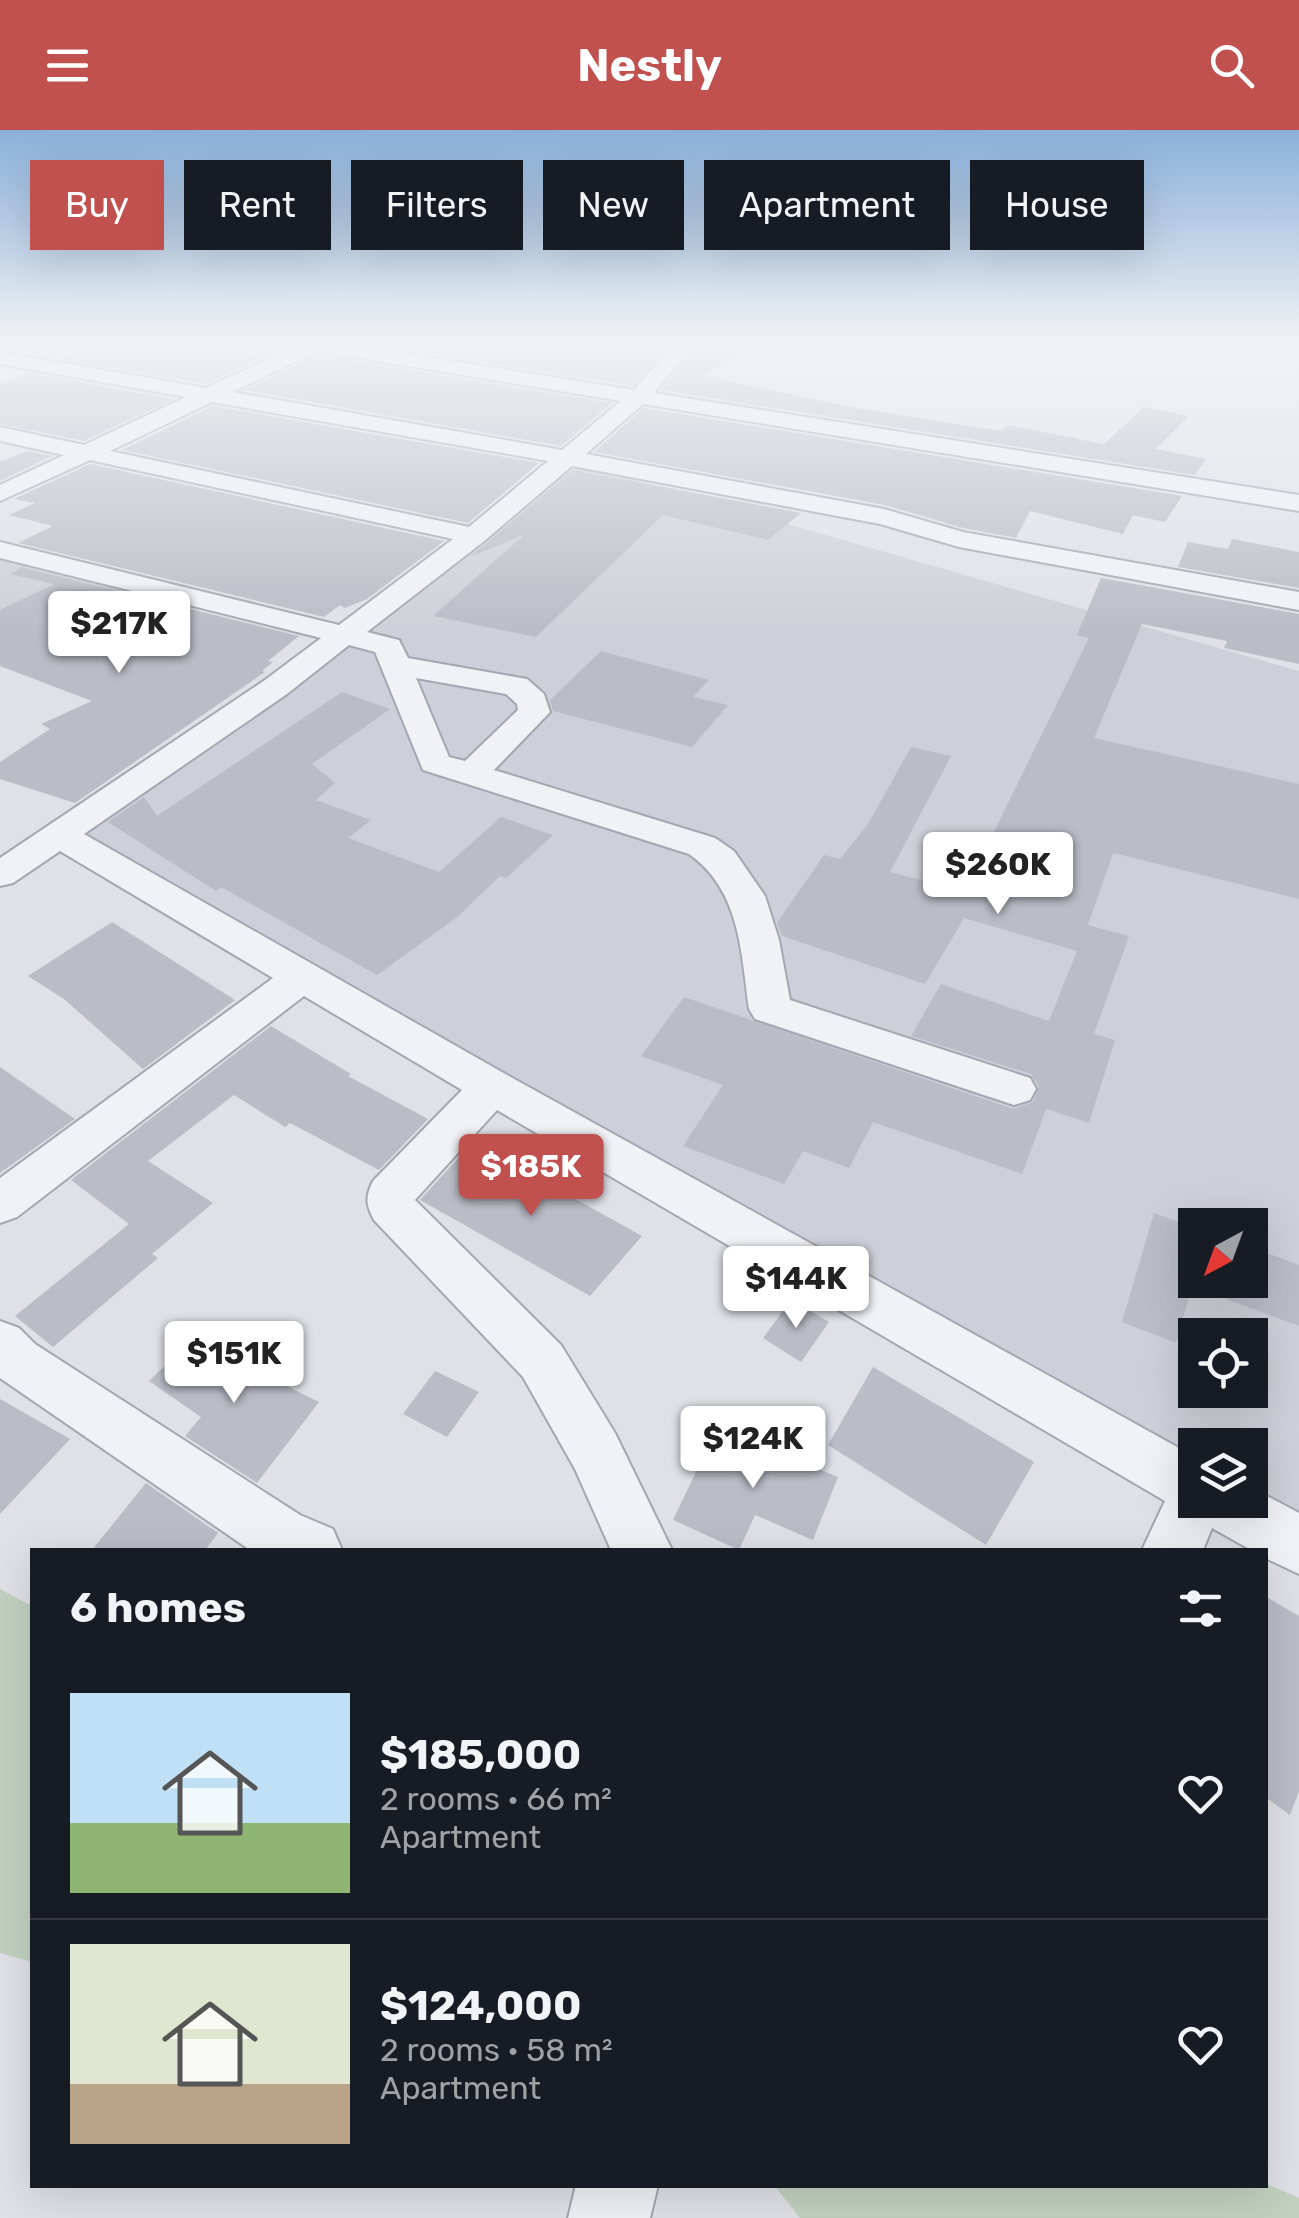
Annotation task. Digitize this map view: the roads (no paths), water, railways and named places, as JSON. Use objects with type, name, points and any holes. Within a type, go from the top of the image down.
[{"type":"street","points":[[31,440],[474,536]]},
{"type":"street","points":[[0,494],[113,440]]},
{"type":"street","points":[[453,440],[865,514],[958,538],[1299,601]]},
{"type":"street","points":[[0,875],[346,634],[474,536],[588,440]]},
{"type":"street","points":[[914,440],[1299,503]]},
{"type":"street","points":[[0,550],[388,646],[435,763],[718,854],[733,872],[753,910],[770,1009],[1014,1089]]},
{"type":"street","points":[[395,664],[516,686],[533,701],[534,712],[471,774]]},
{"type":"street","points":[[60,835],[300,978],[1178,1478]]},
{"type":"street","points":[[0,1204],[300,978]]},
{"type":"street","points":[[492,1087],[390,1194],[391,1207],[542,1361],[595,1451],[641,1548]]},
{"type":"street","points":[[0,1344],[16,1360],[279,1535],[308,1548]]},
{"type":"street","points":[[1173,1548],[1187,1518]]},
{"type":"street","points":[[1250,1518],[1299,1545]]},
{"type":"street","points":[[608,2218],[615,2188]]}]
